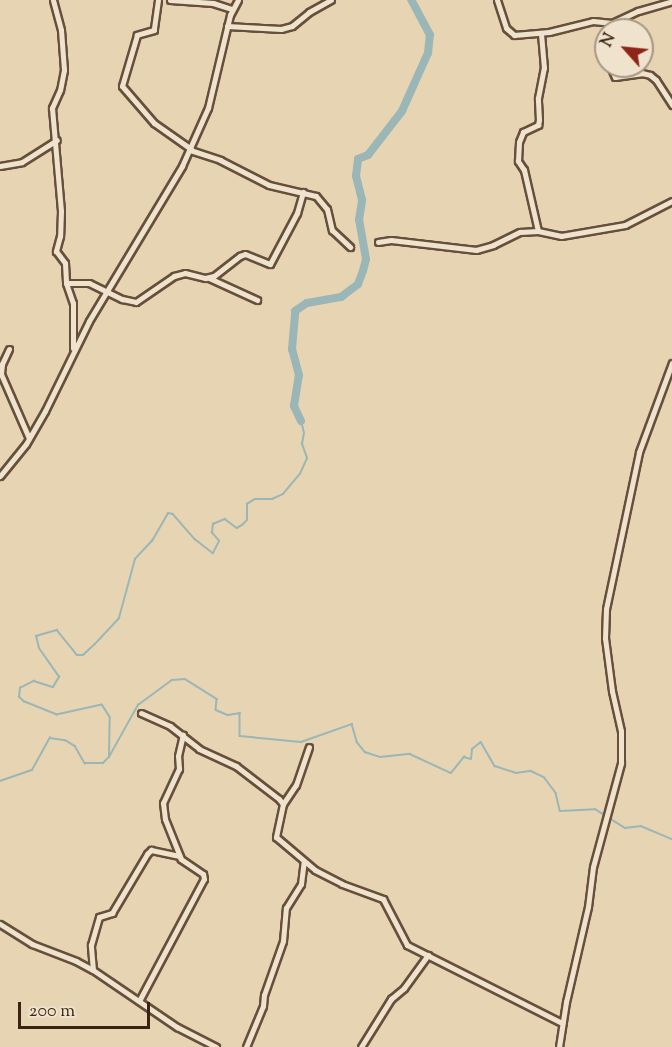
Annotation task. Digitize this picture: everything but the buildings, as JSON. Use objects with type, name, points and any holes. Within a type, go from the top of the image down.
[{"type":"street","points":[[53,0],[61,30],[64,70],[60,90],[52,108],[57,140],[61,211],[60,236],[56,251],[65,263],[66,283],[73,303],[73,351]]},
{"type":"street","points":[[158,0],[154,30],[137,35],[122,86],[154,123],[191,149],[220,160],[269,185],[316,196],[327,209],[332,230],[350,247]]},
{"type":"street","points":[[170,0],[213,3],[232,9]]},
{"type":"street","points":[[0,476],[29,438],[45,411],[73,351],[129,252],[172,187],[191,149],[208,108],[232,9],[238,0]]},
{"type":"street","points":[[227,27],[281,29],[292,26],[309,12],[331,0]]},
{"type":"street","points":[[497,0],[506,28],[511,34],[542,33],[594,21]]},
{"type":"street","points":[[623,18],[672,1]]},
{"type":"street","points":[[538,231],[524,170],[518,161],[519,142],[523,132],[538,125],[539,120],[538,98],[544,68],[542,33]]},
{"type":"street","points":[[654,78],[672,105]]},
{"type":"street","points":[[0,166],[22,162],[57,140]]},
{"type":"street","points":[[208,278],[240,255],[267,264],[272,262],[297,213],[303,192]]},
{"type":"street","points":[[378,242],[391,240],[476,250],[494,245],[520,232],[538,231],[561,236],[625,225],[672,201]]},
{"type":"street","points":[[66,283],[86,282],[136,302],[174,276],[185,273],[208,278],[257,300]]},
{"type":"street","points":[[9,349],[2,364],[1,374],[29,438]]},
{"type":"street","points":[[559,1047],[562,1023],[588,907],[593,867],[621,763],[622,737],[612,691],[605,638],[606,609],[639,452],[672,363]]},
{"type":"street","points":[[141,713],[156,718],[183,735],[199,749],[236,766],[283,804]]},
{"type":"street","points":[[179,856],[165,819],[163,803],[179,769],[178,756],[183,735]]},
{"type":"street","points":[[309,747],[296,785],[283,804],[276,837],[304,861],[342,884],[383,899],[403,942],[562,1023]]},
{"type":"street","points":[[93,970],[91,945],[99,917],[112,913],[147,854],[152,850],[179,856],[202,874],[204,879],[139,1001]]},
{"type":"street","points":[[246,1047],[262,1011],[264,995],[283,941],[286,908],[301,884],[304,861]]},
{"type":"street","points":[[0,924],[32,944],[93,970],[177,1027],[216,1047]]},
{"type":"street","points":[[361,1047],[391,999],[404,988],[428,955]]},
{"type":"waterway","points":[[301,421],[294,406],[299,375],[292,349],[295,311],[307,303],[341,297],[358,284],[363,271],[366,259],[359,220],[362,200],[356,176],[358,159],[368,155],[402,111],[428,53],[430,35],[411,0]]},
{"type":"waterway","points":[[0,781],[32,770],[50,738],[65,740],[75,746],[85,763],[103,763],[109,757],[110,718],[102,705],[57,715],[24,702],[19,697],[20,688],[34,681],[53,687],[59,677],[39,648],[36,636],[57,630],[77,655],[83,655],[95,644],[119,618],[135,559],[152,541],[168,513],[173,514],[195,539],[213,553],[219,541],[212,533],[213,524],[225,519],[237,528],[247,520],[247,504],[255,499],[272,499],[283,494],[300,474],[307,458],[302,444],[304,433],[301,421]]},
{"type":"waterway","points":[[109,757],[138,705],[172,680],[185,679],[217,699],[216,710],[228,715],[240,713],[240,736],[301,742],[352,724],[357,742],[365,752],[380,757],[410,754],[451,773],[464,757],[471,759],[472,749],[481,742],[495,766],[516,773],[531,771],[544,777],[556,793],[560,811],[595,809],[625,828],[641,826],[672,839]]}]
